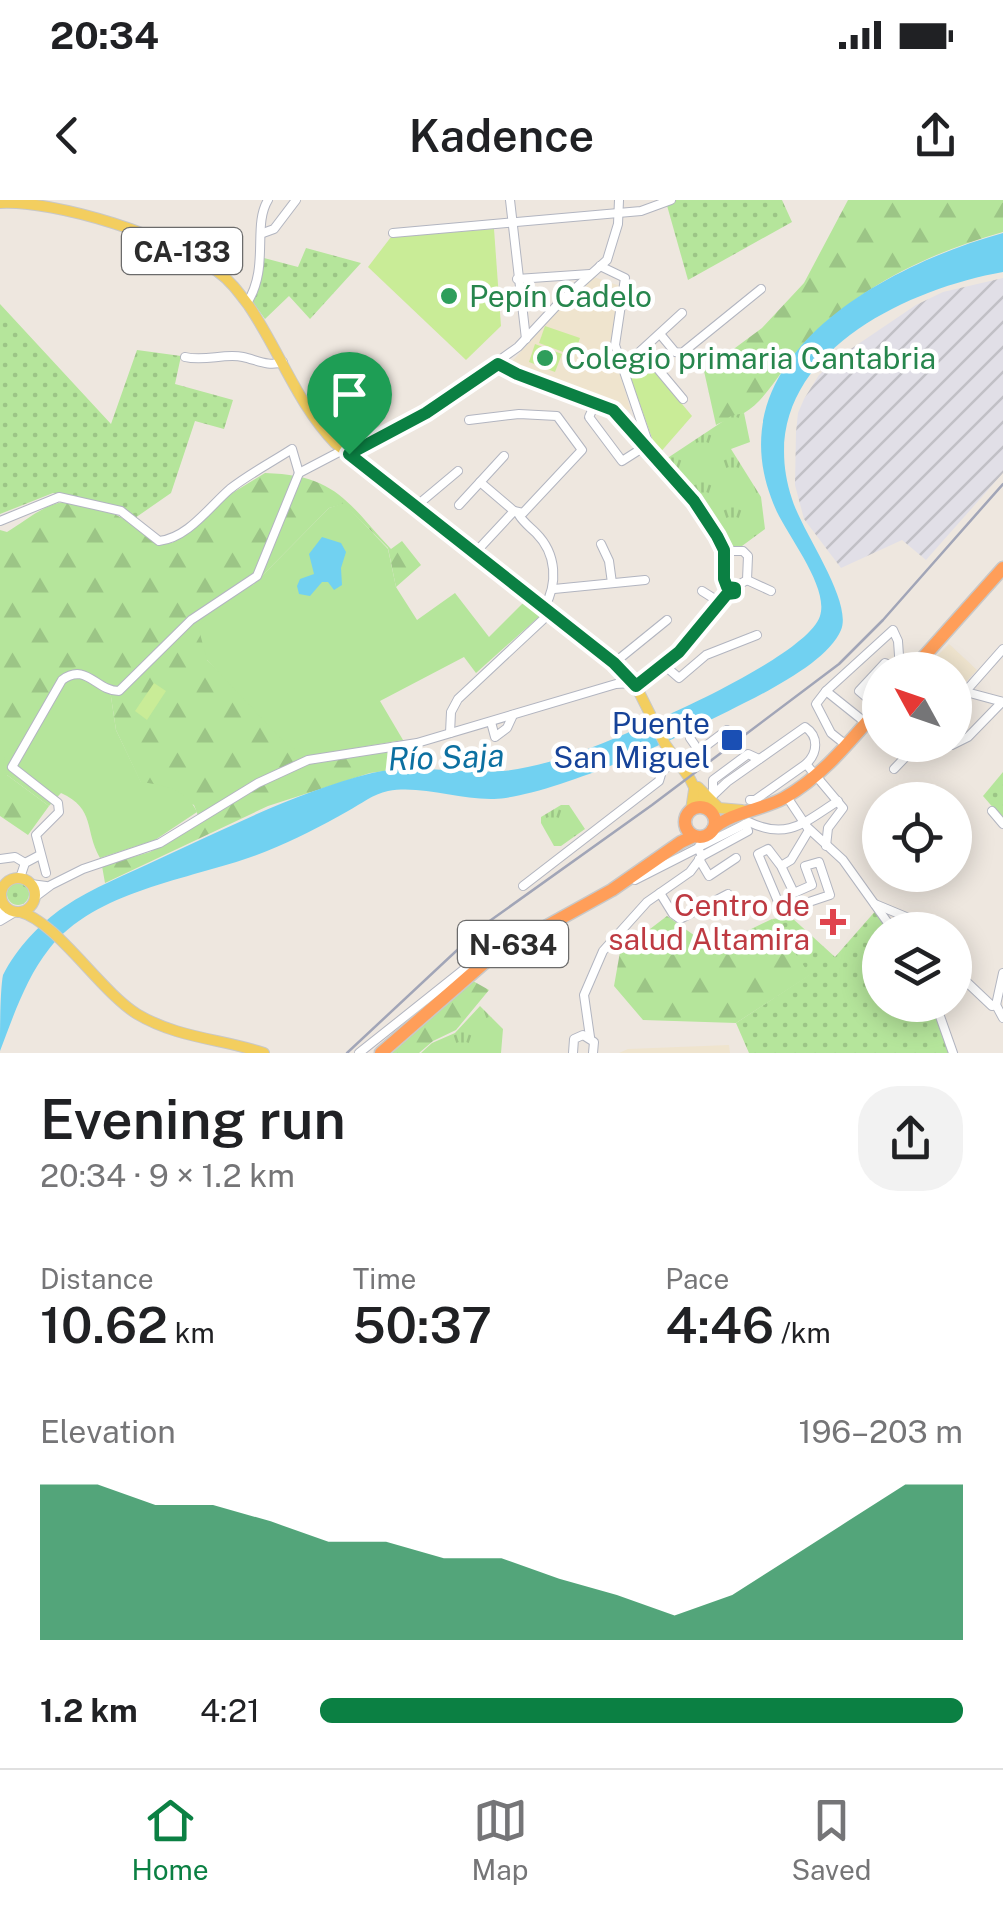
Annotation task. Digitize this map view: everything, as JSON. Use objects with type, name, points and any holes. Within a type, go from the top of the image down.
[{"type":"highway","points":[[928,652],[1003,568]]},
{"type":"highway","name":"N-634","points":[[380,1053],[476,969],[517,941],[612,890],[703,824],[740,821],[781,799],[822,770],[862,726]]},
{"type":"main road","name":"CA-133","points":[[0,203],[16,201],[108,223],[182,251],[218,272],[247,303],[316,417],[346,452],[614,663],[635,685],[665,744],[686,774]]},
{"type":"main road","points":[[686,774],[703,824]]},
{"type":"main road","points":[[686,774],[703,824]]},
{"type":"main road","name":"N-634","points":[[703,824],[720,808],[732,811],[781,799]]},
{"type":"main road","points":[[28,909],[16,880],[1,894],[28,909],[126,1006],[162,1026],[264,1053]]},
{"type":"street","points":[[247,303],[261,262],[260,222],[268,200]]},
{"type":"street","points":[[263,233],[274,229],[296,200]]},
{"type":"street","points":[[510,200],[526,340]]},
{"type":"street","points":[[299,474],[426,413],[498,364],[607,260],[620,200]]},
{"type":"street","points":[[394,233],[641,211],[671,200]]},
{"type":"street","points":[[600,266],[625,278],[616,345],[653,456]]},
{"type":"street","points":[[517,279],[590,274]]},
{"type":"street","points":[[660,334],[674,352],[682,354],[760,289]]},
{"type":"street","points":[[622,368],[682,313]]},
{"type":"street","points":[[642,350],[682,399]]},
{"type":"street","points":[[185,357],[198,360],[240,356],[276,365],[283,362]]},
{"type":"street","points":[[498,364],[613,410],[694,501],[724,550],[724,579],[730,590]]},
{"type":"street","points":[[596,402],[590,417],[622,461],[644,448]]},
{"type":"street","points":[[469,420],[550,414],[557,416],[582,450],[474,554]]},
{"type":"street","points":[[636,438],[640,420]]},
{"type":"street","points":[[0,520],[59,497],[121,511],[159,542],[183,532],[233,488],[292,449],[299,474],[257,576],[191,620],[119,692],[111,692],[82,673],[74,672],[62,680],[12,764],[16,773],[58,803],[60,812],[36,835],[46,873]]},
{"type":"street","points":[[458,505],[504,456]]},
{"type":"street","points":[[415,507],[458,471]]},
{"type":"street","points":[[450,733],[451,712],[458,699],[547,611],[554,588],[550,554],[538,534],[480,482]]},
{"type":"street","points":[[601,544],[609,561],[612,583]]},
{"type":"street","points":[[724,550],[746,552],[747,580]]},
{"type":"street","points":[[554,588],[645,580]]},
{"type":"street","points":[[1,894],[0,920],[28,909],[50,885],[93,865],[160,843],[258,783],[308,760],[401,746],[616,684],[635,685],[664,666],[730,590],[747,580]]},
{"type":"street","points":[[747,580],[771,590]]},
{"type":"street","points":[[702,590],[720,603]]},
{"type":"street","points":[[614,663],[667,620]]},
{"type":"street","points":[[869,652],[893,630],[898,641],[897,652]]},
{"type":"street","points":[[664,666],[678,678],[706,656],[756,635]]},
{"type":"street","points":[[689,640],[706,656]]},
{"type":"street","points":[[972,685],[1003,649]]},
{"type":"street","points":[[846,745],[831,733],[816,704],[862,658]]},
{"type":"street","points":[[616,684],[623,673]]},
{"type":"street","points":[[826,691],[862,706]]},
{"type":"street","points":[[972,694],[1003,702],[972,733]]},
{"type":"street","points":[[490,722],[494,737],[507,728],[513,715]]},
{"type":"street","points":[[612,890],[703,824],[759,759],[805,728],[813,734],[814,755],[806,764],[750,800]]},
{"type":"street","points":[[523,886],[660,781],[662,771],[686,774],[698,751],[727,730]]},
{"type":"street","points":[[690,738],[698,751]]},
{"type":"street","points":[[894,769],[901,762]]},
{"type":"street","points":[[806,764],[822,770],[842,808],[828,828],[826,846]]},
{"type":"street","points":[[781,799],[843,860],[880,912]]},
{"type":"street","points":[[740,821],[771,830],[791,830],[806,826],[838,800]]},
{"type":"street","points":[[992,811],[1003,824]]},
{"type":"street","points":[[703,824],[748,831],[740,821]]},
{"type":"street","points":[[703,824],[709,876],[736,858]]},
{"type":"street","points":[[593,1053],[595,1046],[584,995],[603,950],[647,902],[690,872],[703,824]]},
{"type":"street","points":[[781,866],[792,860],[806,826]]},
{"type":"street","points":[[768,850],[781,866],[794,893],[812,885],[806,868],[816,860],[830,895],[782,911],[758,854],[768,850]]},
{"type":"street","points":[[40,856],[25,863],[16,880],[50,885]]},
{"type":"street","points":[[0,859],[15,857],[25,863]]},
{"type":"street","points":[[660,893],[680,918],[728,894]]},
{"type":"street","points":[[875,904],[894,912]]},
{"type":"street","points":[[359,1053],[447,981],[468,967],[476,969]]},
{"type":"street","points":[[1003,973],[996,1005],[1003,1018]]},
{"type":"street","points":[[972,989],[992,1006],[996,1005]]},
{"type":"street","points":[[942,1022],[954,1053]]},
{"type":"street","points":[[573,1053],[574,1040],[583,1035],[590,1037]]},
{"type":"shaded area","points":[[594,277],[620,286],[611,343],[631,411],[509,365]]},
{"type":"shaded area","points":[[1003,278],[1003,473],[926,560],[902,540],[841,568],[804,519],[795,485],[796,432],[804,399],[819,375],[839,357],[916,305],[943,292]]},
{"type":"shaded area","points":[[949,644],[958,652],[941,652]]},
{"type":"shaded area","points":[[729,1045],[730,1053],[619,1053],[628,1049]]},
{"type":"green space","points":[[782,200],[792,222],[688,280],[666,202]]},
{"type":"green space","points":[[848,200],[1003,200],[1003,232],[948,250],[871,289],[804,343],[753,407],[716,425],[704,371],[762,328],[804,283]]},
{"type":"green space","name":"Pepín Cadelo","points":[[494,229],[501,326],[466,360],[368,267],[391,237]]},
{"type":"green space","points":[[306,248],[361,263],[310,319],[289,296],[265,319],[252,301],[264,258],[298,267]]},
{"type":"green space","points":[[0,304],[111,424],[137,350],[181,356],[175,384],[233,400],[224,429],[195,421],[171,493],[135,518],[121,507],[53,493],[0,514]]},
{"type":"green space","points":[[545,326],[580,338],[574,356],[539,343]]},
{"type":"green space","name":"Colegio primaria Cantabria","points":[[535,344],[562,354],[555,372],[529,362]]},
{"type":"green space","points":[[643,357],[692,416],[658,455],[627,368]]},
{"type":"green space","points":[[744,413],[750,442],[731,449],[761,497],[765,529],[742,546],[730,549],[697,499],[663,461],[731,416]]},
{"type":"green space","points":[[265,473],[308,479],[338,494],[391,549],[402,541],[421,565],[396,587],[388,548],[344,504],[329,508],[253,585],[207,660],[308,756],[403,740],[405,768],[370,773],[268,806],[105,883],[102,866],[150,852],[200,821],[194,805],[141,783],[116,730],[110,690],[7,775],[49,806],[28,835],[0,816],[0,530],[7,532],[49,506],[76,502],[114,514],[158,543],[172,543],[216,503]]},
{"type":"green space","points":[[344,503],[388,549],[396,587],[417,620],[455,593],[489,637],[525,601],[542,614],[476,673],[464,657],[380,701],[403,740],[308,756],[287,745],[207,660],[198,626],[253,585],[329,508]]},
{"type":"green space","points":[[77,667],[110,690],[116,730],[141,782],[181,793],[197,812],[155,840],[100,858],[80,806],[61,793],[49,806],[3,768],[5,755],[65,670]]},
{"type":"green space","points":[[154,683],[166,691],[147,720],[135,711]]},
{"type":"green space","points":[[1003,772],[1003,819],[983,796]]},
{"type":"green space","points":[[561,805],[569,805],[585,829],[561,846],[554,846],[541,817]]},
{"type":"green space","points":[[14,883],[22,883],[29,894],[22,905],[14,905],[7,898],[7,890]]},
{"type":"green space","points":[[667,916],[712,948],[772,919],[810,975],[736,1023],[643,1020],[614,986],[620,952]]},
{"type":"green space","points":[[791,917],[835,957],[862,926],[862,1022],[943,1022],[955,1053],[749,1053],[736,1023],[809,975],[772,919]]},
{"type":"green space","points":[[473,981],[489,990],[456,1030],[419,1053],[392,1053]]},
{"type":"green space","points":[[480,1006],[503,1029],[501,1053],[421,1053],[432,1043],[455,1033]]},
{"type":"water","points":[[1003,233],[1003,272],[919,297],[878,317],[841,342],[811,373],[791,410],[784,452],[792,499],[833,585],[843,617],[832,645],[817,659],[778,685],[679,736],[568,781],[494,799],[414,790],[383,792],[267,851],[121,898],[70,928],[49,949],[27,985],[0,1051],[2,982],[8,965],[46,921],[99,887],[264,811],[372,773],[404,769],[502,771],[583,751],[698,701],[796,644],[820,616],[819,592],[777,512],[762,458],[766,409],[786,366],[819,328],[860,296],[907,269]]},
{"type":"water","points":[[322,537],[341,543],[346,552],[341,568],[342,585],[334,590],[328,582],[322,582],[310,596],[299,594],[300,579],[314,574],[309,554]]},
{"type":"railway","points":[[347,1053],[484,925],[839,664],[1003,484]]},
{"type":"place","name":"Pepín Cadelo","points":[[449,296]]},
{"type":"place","name":"Colegio primaria Cantabria","points":[[545,358]]},
{"type":"place","name":"Puente San Miguel","points":[[732,740]]},
{"type":"place","name":"Centro de salud Altamira","points":[[833,922]]},
{"type":"route","points":[[498,364],[613,410],[694,501],[722,545],[724,579],[727,587],[736,589],[735,593],[727,594],[679,652],[636,686],[614,663],[349,454],[426,413],[498,364]]},
{"type":"water label","name":"Río Saja","points":[[446,757]]}]
